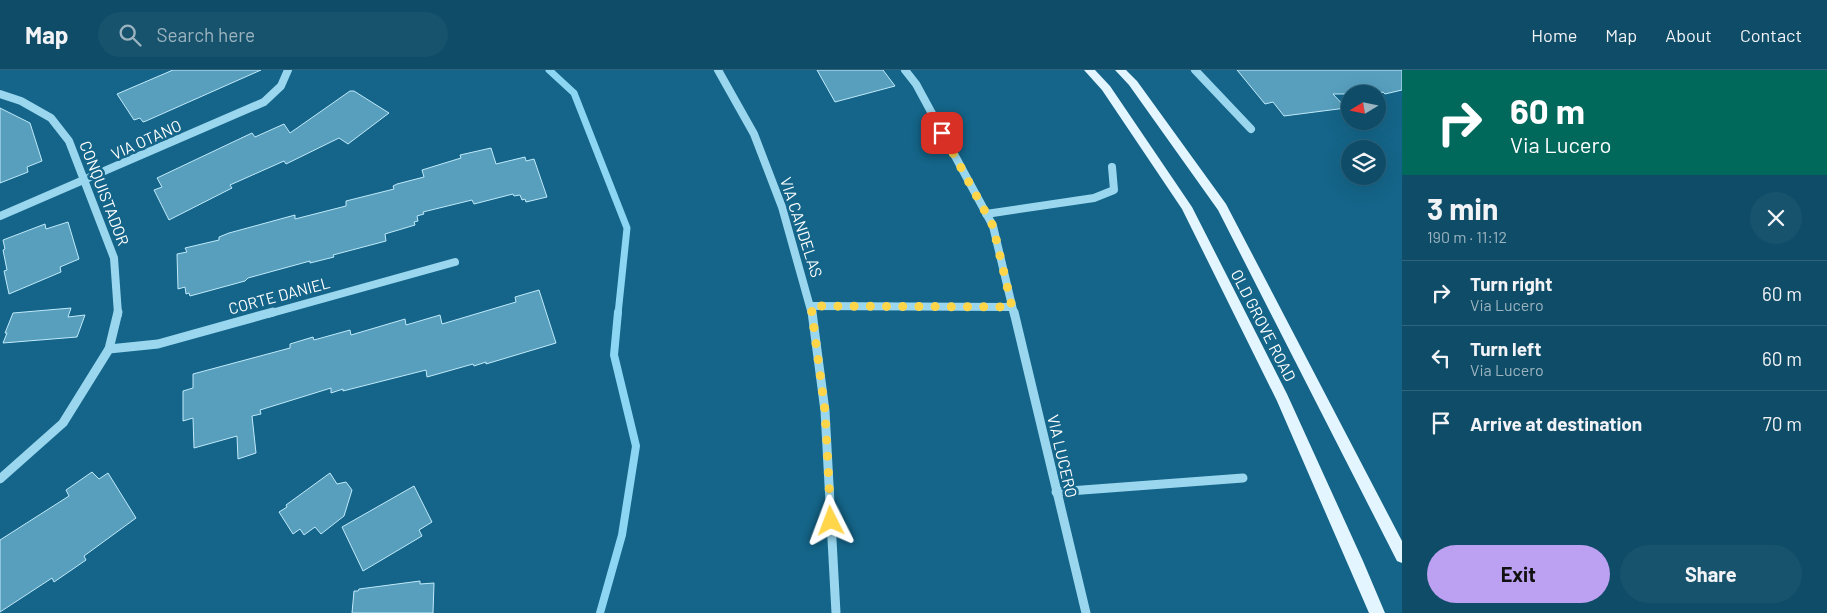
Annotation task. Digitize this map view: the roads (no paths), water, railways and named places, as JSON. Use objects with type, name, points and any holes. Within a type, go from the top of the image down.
[{"type":"main road","name":"OLD GROVE ROAD","points":[[1089,70],[1106,88],[1186,207],[1282,398],[1358,566],[1377,613]]},
{"type":"main road","name":"OLD GROVE ROAD","points":[[1120,70],[1133,84],[1222,207],[1402,556]]},
{"type":"street","name":"VIA OTANO","points":[[0,216],[264,102],[281,86],[288,70]]},
{"type":"street","name":"VIA CANDELAS","points":[[718,70],[754,134],[782,207],[811,306],[825,411],[836,613]]},
{"type":"street","name":"VIA LUCERO","points":[[905,70],[916,84],[993,226],[1086,613]]},
{"type":"street","points":[[1194,70],[1251,129]]},
{"type":"street","name":"CONQUISTADOR","points":[[0,94],[21,100],[51,118],[69,141],[114,258],[118,313],[109,349],[62,423],[0,479]]},
{"type":"street","points":[[986,214],[1094,198],[1114,190],[1112,167]]},
{"type":"street","name":"CORTE DANIEL","points":[[109,349],[158,344],[455,262]]},
{"type":"street","points":[[811,306],[1012,307]]},
{"type":"street","points":[[1056,492],[1243,478]]},
{"type":"waterway","points":[[549,70],[574,93],[627,228],[618,314]]},
{"type":"waterway","points":[[600,613],[622,535],[636,446],[614,355],[618,312]]}]
